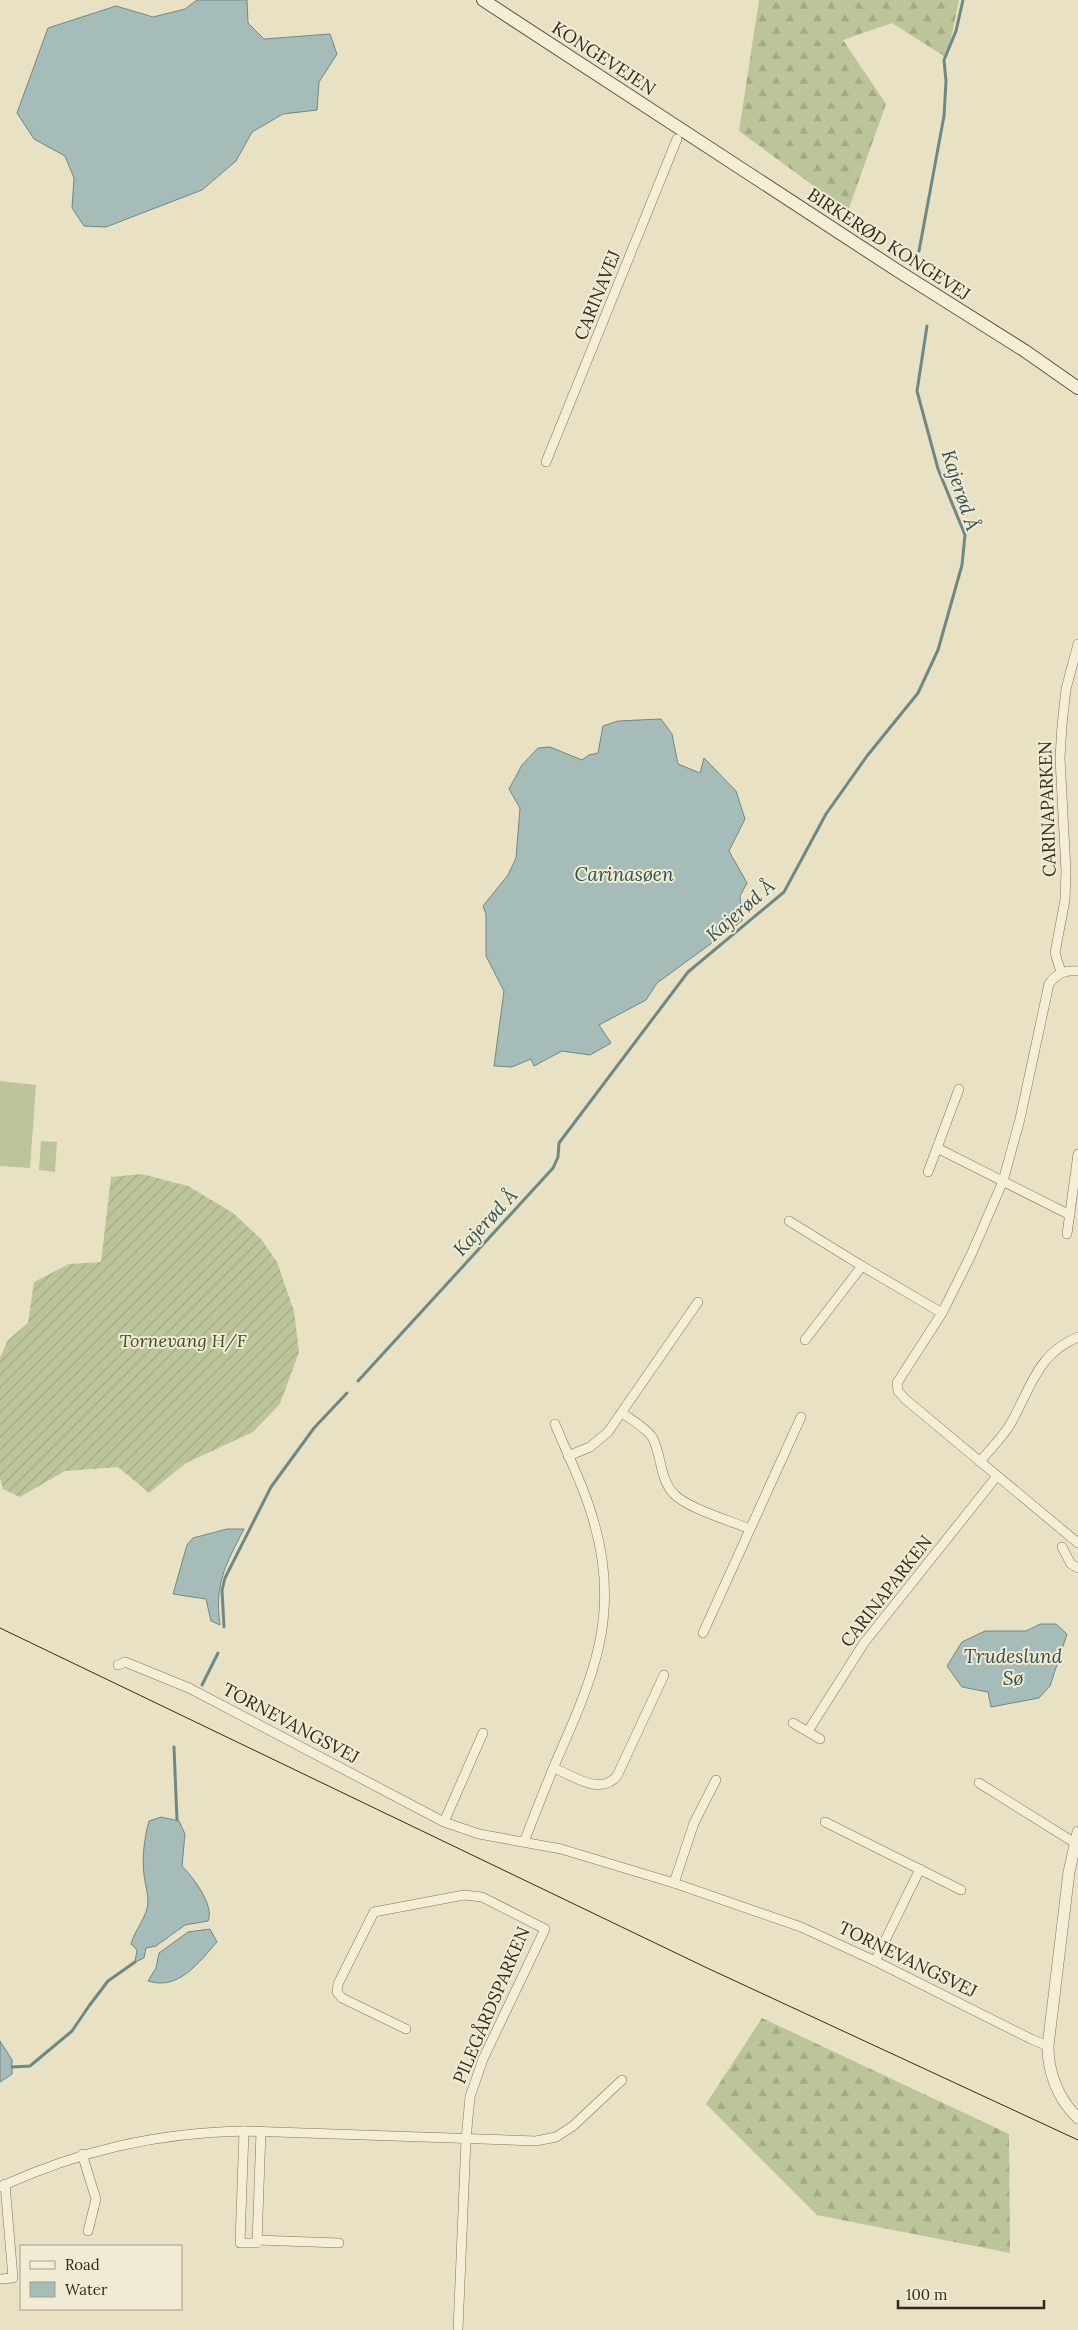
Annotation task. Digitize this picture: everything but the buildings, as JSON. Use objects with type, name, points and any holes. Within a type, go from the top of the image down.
[{"type":"main road","name":"KONGEVEJEN","points":[[483,0],[679,134]]},
{"type":"main road","name":"BIRKERØD KONGEVEJ","points":[[679,134],[1018,346],[1078,388]]},
{"type":"street","name":"CARINAVEJ","points":[[546,462],[679,134]]},
{"type":"street","name":"CARINAPARKEN","points":[[1062,972],[1055,953],[1065,900],[1066,871],[1060,758],[1066,689],[1078,644]]},
{"type":"street","points":[[1077,1540],[980,1462],[898,1391],[897,1383],[942,1313],[971,1255],[1003,1181],[1020,1119],[1050,984],[1055,976],[1062,972],[1078,971]]},
{"type":"street","points":[[928,1172],[959,1089]]},
{"type":"street","points":[[937,1148],[1070,1215]]},
{"type":"street","points":[[1067,1234],[1078,1154]]},
{"type":"street","points":[[789,1221],[942,1313]]},
{"type":"street","points":[[805,1340],[862,1266]]},
{"type":"street","points":[[568,1456],[600,1440],[622,1414],[698,1302]]},
{"type":"street","points":[[980,1462],[1011,1424],[1034,1376],[1051,1354],[1064,1343],[1078,1337]]},
{"type":"street","points":[[622,1414],[651,1435],[666,1482],[673,1493],[683,1501],[750,1529]]},
{"type":"street","points":[[703,1633],[801,1417]]},
{"type":"street","points":[[524,1842],[589,1687],[604,1622],[605,1590],[602,1558],[596,1527],[555,1424]]},
{"type":"street","name":"CARINAPARKEN","points":[[808,1731],[864,1643],[997,1476]]},
{"type":"street","points":[[1062,1547],[1071,1564],[1078,1568]]},
{"type":"street","name":"TORNEVANGSVEJ","points":[[118,1665],[125,1662],[189,1688],[444,1822],[479,1834],[561,1848],[674,1883],[802,1927],[875,1961],[1030,2039],[1048,2046]]},
{"type":"street","points":[[554,1768],[597,1786],[611,1783],[617,1776],[664,1675]]},
{"type":"street","points":[[794,1723],[820,1739]]},
{"type":"street","points":[[444,1822],[482,1733]]},
{"type":"street","points":[[674,1883],[694,1823],[716,1780]]},
{"type":"street","points":[[979,1783],[1076,1845],[1069,1872],[1048,2046],[1048,2063],[1055,2084],[1065,2104],[1078,2118]]},
{"type":"street","points":[[825,1822],[961,1890]]},
{"type":"street","points":[[875,1961],[920,1869]]},
{"type":"street","name":"PILEGÅRDSPARKEN","points":[[406,2029],[342,1998],[337,1992],[338,1984],[374,1912],[464,1895],[482,1897],[545,1929],[483,2059],[470,2097],[466,2139],[458,2330]]},
{"type":"street","points":[[0,2279],[13,2278],[2,2186],[82,2154],[128,2142],[170,2135],[244,2131],[536,2141],[556,2137],[573,2126],[622,2080]]},
{"type":"street","points":[[244,2131],[240,2243],[257,2243],[262,2131]]},
{"type":"street","points":[[82,2154],[96,2199],[88,2231]]},
{"type":"street","points":[[257,2240],[339,2243]]},
{"type":"green space","points":[[759,0],[959,0],[947,58],[892,23],[843,40],[886,104],[848,211],[739,131]]},
{"type":"green space","points":[[0,1081],[36,1085],[30,1168],[0,1166]]},
{"type":"green space","points":[[41,1141],[57,1142],[55,1172],[39,1170]]},
{"type":"green space","name":"Tornevang H/F","points":[[142,1174],[188,1186],[233,1213],[261,1239],[277,1262],[294,1311],[299,1352],[280,1404],[253,1432],[186,1463],[149,1493],[118,1467],[65,1471],[20,1497],[3,1489],[0,1478],[0,1358],[8,1340],[28,1323],[34,1282],[69,1264],[101,1262],[111,1177]]},
{"type":"green space","points":[[762,2018],[1009,2134],[1010,2253],[817,2215],[706,2104]]},
{"type":"water","points":[[197,0],[247,0],[248,23],[264,39],[330,34],[337,54],[319,82],[317,110],[283,114],[252,132],[236,161],[202,190],[106,227],[84,226],[72,208],[74,178],[65,156],[34,139],[17,113],[48,28],[116,6],[153,17],[185,9]]},
{"type":"water","name":"Carinasøen","points":[[661,719],[672,734],[678,764],[700,773],[704,758],[736,791],[745,819],[729,851],[747,883],[740,896],[742,921],[657,983],[646,1000],[599,1025],[611,1043],[590,1055],[562,1051],[534,1066],[531,1059],[512,1067],[494,1066],[504,991],[486,956],[486,914],[483,906],[508,875],[516,858],[520,808],[509,789],[522,765],[538,748],[550,747],[582,760],[589,755],[598,753],[603,726],[618,721]]},
{"type":"water","points":[[227,1529],[244,1529],[227,1564],[220,1586],[220,1625],[211,1621],[206,1599],[173,1594],[187,1545],[193,1538]]},
{"type":"water","name":"Trudeslund Sø","points":[[1040,1624],[1056,1624],[1067,1634],[1050,1686],[1039,1698],[991,1707],[988,1692],[962,1687],[947,1666],[962,1642],[985,1631],[1026,1631]]},
{"type":"water","points":[[161,1817],[179,1821],[185,1834],[182,1866],[192,1877],[206,1900],[209,1915],[208,1921],[185,1925],[156,1946],[146,1948],[144,1958],[135,1962],[137,1950],[131,1944],[148,1902],[143,1868],[146,1835],[149,1821]]},
{"type":"water","points":[[210,1929],[217,1942],[187,1973],[169,1982],[148,1981],[156,1968],[159,1953],[188,1932]]},
{"type":"water","points":[[0,2041],[12,2060],[12,2074],[0,2082]]},
{"type":"waterway","name":"Kajerød Å","points":[[919,251],[944,116],[946,81],[944,60],[956,31],[963,0]]},
{"type":"waterway","name":"Kajerød Å","points":[[358,1381],[553,1168],[558,1157],[559,1143],[688,972],[784,892],[826,814],[867,756],[918,693],[938,650],[962,565],[965,535],[938,469],[917,391],[927,326]]},
{"type":"waterway","name":"Kajerød Å","points":[[224,1627],[222,1590],[225,1578],[271,1487],[314,1428],[347,1393]]},
{"type":"waterway","name":"Kajerød Å","points":[[202,1685],[218,1653]]},
{"type":"waterway","name":"Kajerød Å","points":[[174,1747],[177,1820]]},
{"type":"waterway","points":[[12,2067],[30,2066],[72,2031],[108,1981],[135,1962]]},
{"type":"tram line","points":[[0,1628],[705,1967],[1078,2140]]}]
